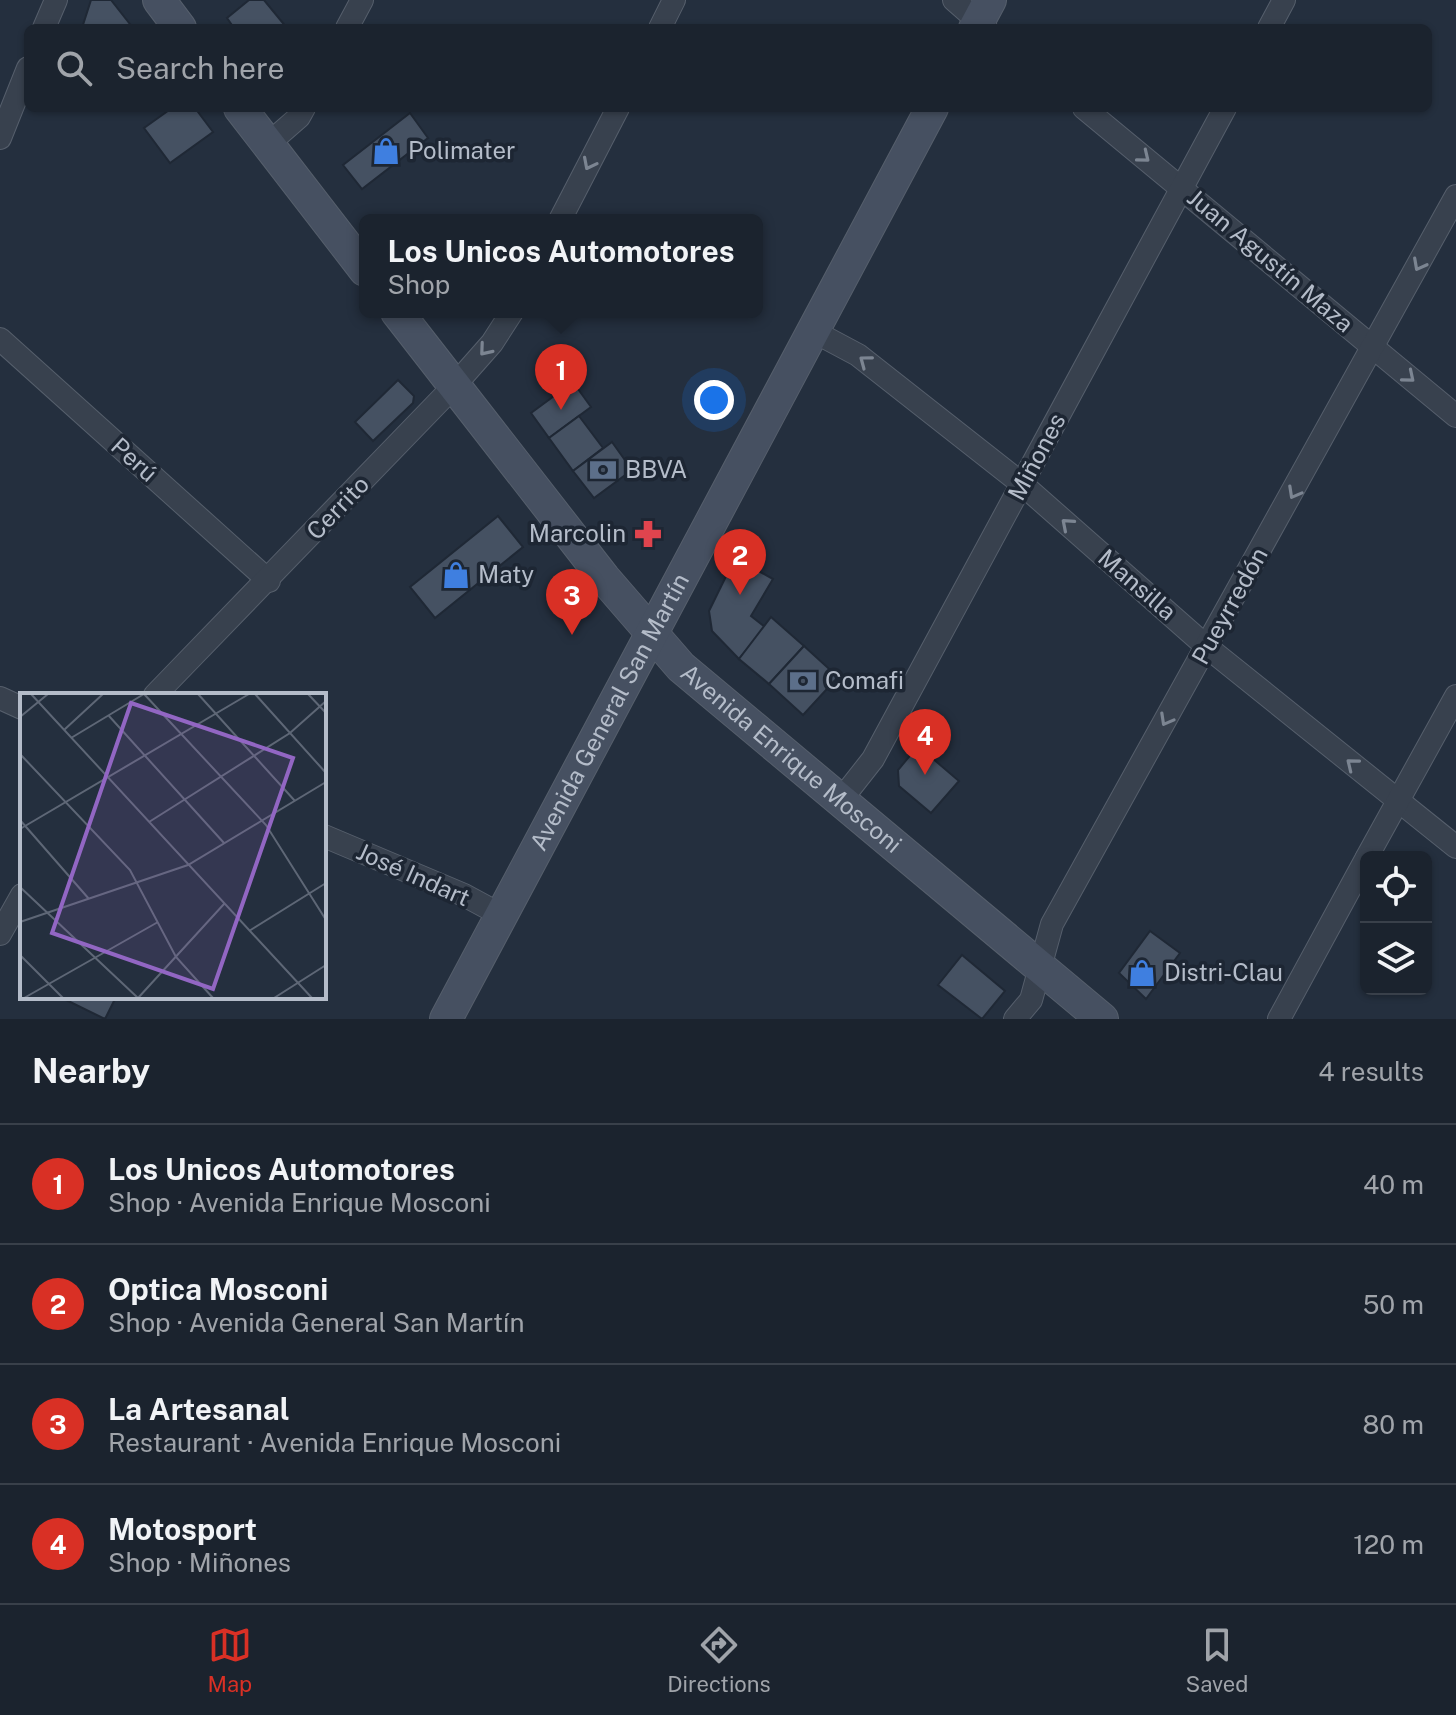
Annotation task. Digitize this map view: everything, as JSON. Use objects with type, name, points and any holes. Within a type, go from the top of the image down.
[{"type":"main road","points":[[159,0],[177,24]]},
{"type":"main road","points":[[243,112],[359,262]]},
{"type":"main road","name":"Avenida General San Martín","points":[[446,1019],[930,112]]},
{"type":"main road","name":"Avenida Enrique Mosconi","points":[[402,318],[650,635],[681,667],[1102,1019]]},
{"type":"street","points":[[46,24],[56,0]]},
{"type":"street","points":[[349,24],[362,0]]},
{"type":"street","points":[[662,24],[674,0]]},
{"type":"street","points":[[954,0],[982,20]]},
{"type":"street","points":[[1271,24],[1284,0]]},
{"type":"street","points":[[0,138],[24,78]]},
{"type":"street","points":[[268,144],[302,112]]},
{"type":"street","points":[[563,214],[616,112]]},
{"type":"street","name":"Juan Agustín Maza","points":[[1089,112],[1456,416]]},
{"type":"street","name":"Miñones","points":[[840,801],[873,759],[1223,112]]},
{"type":"street","name":"Pueyrredón","points":[[1015,1019],[1031,1000],[1052,924],[1375,348],[1456,196]]},
{"type":"street","name":"Cerrito","points":[[157,693],[269,581],[454,386],[492,343],[508,318]]},
{"type":"street","name":"Mansilla","points":[[813,331],[858,355],[1022,484],[1207,647],[1456,847]]},
{"type":"street","name":"Perú","points":[[0,339],[269,581]]},
{"type":"street","points":[[1370,851],[1456,696]]},
{"type":"street","points":[[0,698],[20,707]]},
{"type":"street","name":"José Indart","points":[[326,837],[464,895],[501,915]]},
{"type":"street","points":[[1279,1019],[1360,869]]},
{"type":"street","points":[[0,934],[20,899]]},
{"type":"building","points":[[91,0],[111,0],[130,24],[83,24]]},
{"type":"building","points":[[249,0],[264,0],[284,24],[231,24],[227,18]]},
{"type":"building","points":[[166,112],[198,112],[213,132],[170,163],[144,128]]},
{"type":"building","name":"Polimater","points":[[410,113],[428,138],[362,189],[343,165]]},
{"type":"building","points":[[398,380],[414,396],[413,403],[373,441],[355,422]]},
{"type":"building","points":[[573,382],[591,407],[549,438],[531,413]]},
{"type":"building","points":[[579,416],[603,448],[573,471],[549,438]]},
{"type":"building","name":"BBVA","points":[[612,442],[632,470],[594,498],[573,471]]},
{"type":"building","name":"Maty","points":[[498,516],[523,547],[435,618],[410,587]]},
{"type":"building","points":[[735,558],[773,579],[751,616],[765,627],[739,659],[712,631],[709,611]]},
{"type":"building","points":[[771,617],[804,646],[769,684],[739,659]]},
{"type":"building","name":"Comafi","points":[[804,646],[838,677],[803,715],[769,684]]},
{"type":"building","points":[[918,746],[959,781],[931,813],[899,786],[898,770]]},
{"type":"building","points":[[1150,931],[1180,953],[1146,999],[1119,973]]},
{"type":"building","points":[[962,955],[1005,991],[982,1019],[938,985]]},
{"type":"building","points":[[64,999],[115,999],[105,1019]]},
{"type":"place","name":"Polimater","points":[[386,151]]},
{"type":"place","name":"Los Unicos Automotores","points":[[561,410]]},
{"type":"place","name":"BBVA","points":[[603,470]]},
{"type":"place","name":"Marcolin","points":[[648,534]]},
{"type":"place","name":"Maty","points":[[456,575]]},
{"type":"place","name":"Optica Mosconi","points":[[740,595]]},
{"type":"place","name":"La Artesanal","points":[[572,635]]},
{"type":"place","name":"Comafi","points":[[803,681]]},
{"type":"place","name":"Motosport","points":[[925,775]]},
{"type":"place","name":"Distri-Clau","points":[[1142,973]]}]
